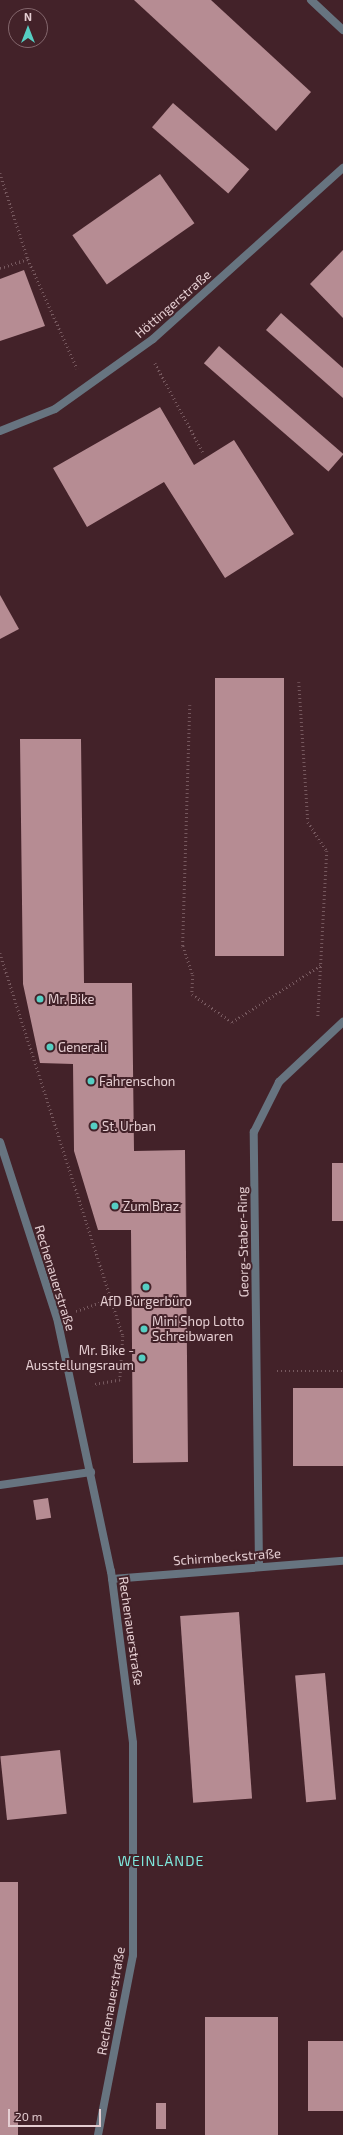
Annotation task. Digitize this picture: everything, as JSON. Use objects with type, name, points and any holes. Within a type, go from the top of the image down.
[{"type":"street","points":[[311,0],[343,30]]},
{"type":"street","name":"Höttingerstraße","points":[[0,431],[55,409],[145,345],[343,168]]},
{"type":"street","name":"Georg-Staber-Ring","points":[[259,1567],[254,1132],[279,1082],[343,1022]]},
{"type":"street","name":"Rechenauerstraße","points":[[0,1142],[57,1318],[91,1472],[112,1579],[133,1743],[133,1955],[98,2135]]},
{"type":"street","points":[[0,1485],[91,1472]]},
{"type":"street","name":"Schirmbeckstraße","points":[[112,1579],[343,1561]]},
{"type":"path","points":[[0,173],[28,259],[85,387]]},
{"type":"path","points":[[0,268],[28,259]]},
{"type":"path","points":[[145,345],[203,452]]},
{"type":"path","points":[[299,682],[308,822],[327,851],[316,1047]]},
{"type":"path","points":[[190,705],[182,946],[193,975],[192,994],[232,1022],[320,966]]},
{"type":"path","points":[[0,953],[123,1336],[120,1380],[72,1389]]},
{"type":"path","points":[[71,1312],[111,1299]]},
{"type":"path","points":[[257,1370],[343,1371]]},
{"type":"building","points":[[134,0],[211,0],[311,92],[276,131]]},
{"type":"building","points":[[173,103],[249,169],[228,193],[152,127]]},
{"type":"building","points":[[160,174],[194,223],[107,285],[72,235]]},
{"type":"building","points":[[343,250],[343,318],[310,284]]},
{"type":"building","points":[[24,270],[45,326],[0,341],[0,279]]},
{"type":"building","points":[[281,313],[343,368],[343,398],[266,330]]},
{"type":"building","points":[[219,346],[343,454],[328,472],[204,363]]},
{"type":"building","points":[[160,407],[194,465],[234,440],[294,534],[225,578],[164,482],[87,527],[53,468]]},
{"type":"building","points":[[0,595],[19,629],[0,639]]},
{"type":"building","points":[[215,678],[284,678],[284,956],[215,956]]},
{"type":"building","points":[[20,739],[81,739],[84,983],[132,983],[134,1151],[185,1150],[188,1462],[133,1463],[131,1230],[98,1230],[74,1151],[73,1064],[40,1063],[23,984]]},
{"type":"building","points":[[332,1163],[343,1163],[343,1221],[332,1221]]},
{"type":"building","points":[[293,1388],[343,1388],[343,1466],[293,1466]]},
{"type":"building","points":[[48,1498],[51,1518],[36,1520],[33,1500]]},
{"type":"building","points":[[239,1612],[252,1799],[193,1803],[180,1616]]},
{"type":"building","points":[[325,1673],[336,1800],[306,1802],[295,1676]]},
{"type":"building","points":[[60,1750],[67,1814],[7,1820],[0,1756]]},
{"type":"building","points":[[0,1882],[18,1882],[18,2135],[0,2135]]},
{"type":"building","points":[[205,2017],[278,2017],[278,2135],[205,2135]]},
{"type":"building","points":[[308,2041],[343,2041],[343,2111],[308,2111]]},
{"type":"building","points":[[156,2103],[166,2103],[166,2129],[156,2129]]},
{"type":"place","name":"Mr. Bike","points":[[40,999]]},
{"type":"place","name":"Generali","points":[[50,1047]]},
{"type":"place","name":"Fahrenschon","points":[[91,1081]]},
{"type":"place","name":"St. Urban","points":[[94,1126]]},
{"type":"place","name":"Zum Braz","points":[[115,1206]]},
{"type":"place","name":"AfD Bürgerbüro","points":[[146,1287]]},
{"type":"place","name":"Mini Shop Lotto Schreibwaren","points":[[144,1329]]},
{"type":"place","name":"Mr. Bike - Ausstellungsraum","points":[[142,1358]]},
{"type":"district","name":"WEINLÄNDE","points":[[161,1861]]}]
